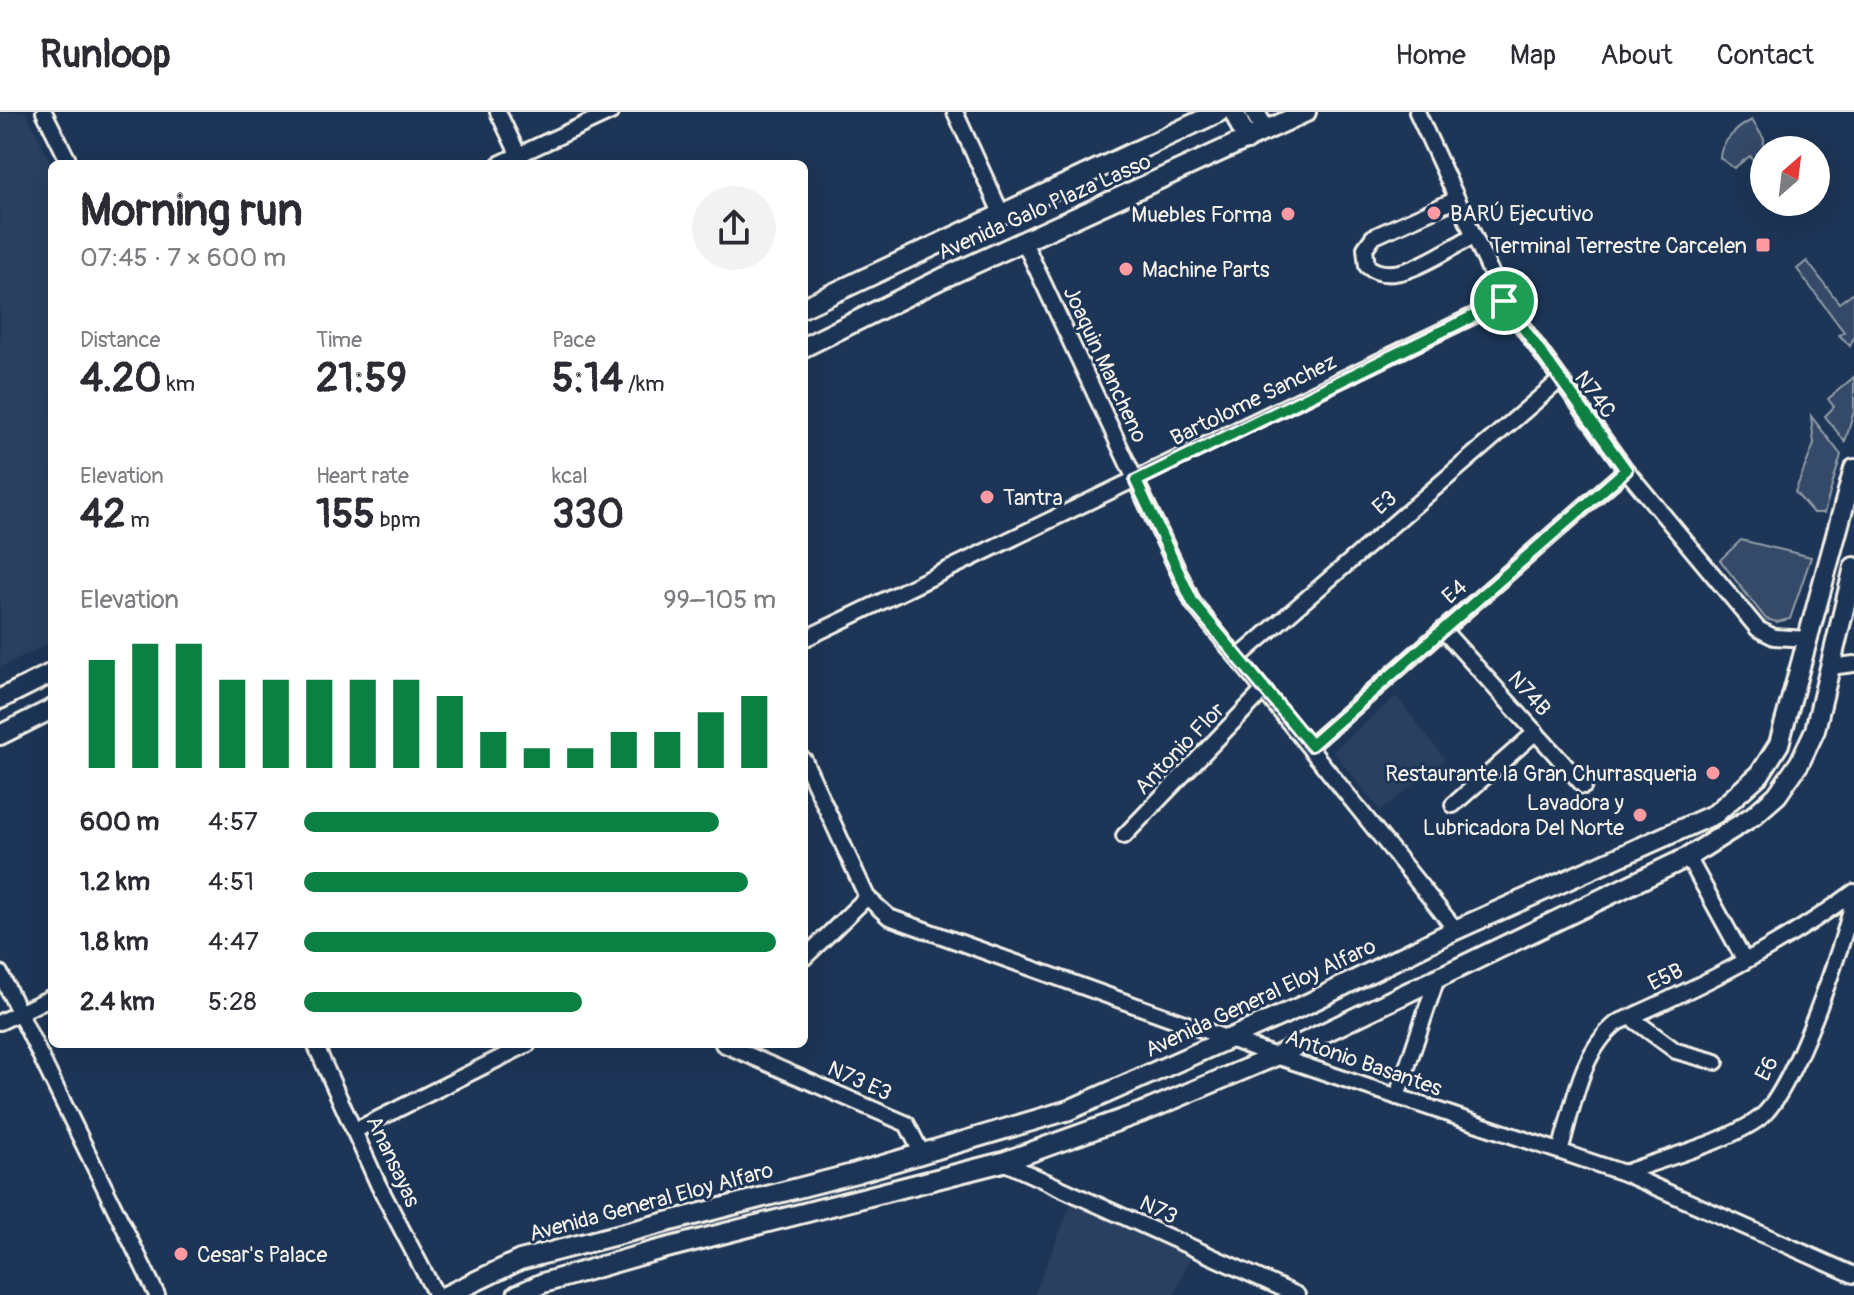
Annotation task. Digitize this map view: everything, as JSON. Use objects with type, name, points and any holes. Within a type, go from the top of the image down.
[{"type":"main road","name":"Avenida Galo Plaza Lasso","points":[[808,305],[1219,112]]},
{"type":"main road","points":[[1234,112],[1247,140]]},
{"type":"main road","points":[[1255,112],[1265,131]]},
{"type":"main road","name":"Avenida Galo Plaza Lasso","points":[[808,345],[1306,112]]},
{"type":"main road","name":"Avenida General Eloy Alfaro","points":[[447,1295],[520,1260],[856,1173],[1069,1110],[1309,1003],[1456,930],[1715,814],[1740,795],[1779,744],[1854,469]]},
{"type":"main road","points":[[517,1295],[543,1283],[651,1252],[1003,1162],[1148,1110],[1276,1056],[1688,857],[1753,816],[1784,786],[1815,730],[1854,567]]},
{"type":"main road","points":[[0,699],[48,675]]},
{"type":"main road","points":[[0,735],[48,711]]},
{"type":"street","points":[[44,112],[68,160]]},
{"type":"street","points":[[498,112],[521,159],[611,112]]},
{"type":"street","points":[[955,112],[1001,213]]},
{"type":"street","name":"N74C","points":[[1417,112],[1504,301],[1559,381],[1626,470],[1758,629],[1774,637],[1808,639]]},
{"type":"street","points":[[1457,199],[1373,237],[1365,248],[1367,266],[1377,274],[1394,276],[1474,236]]},
{"type":"street","name":"Joaquin Mancheno","points":[[1024,242],[1193,603],[1311,745],[1456,930]]},
{"type":"street","name":"Bartolome Sanchez","points":[[808,637],[1504,301]]},
{"type":"street","name":"E3","points":[[1239,657],[1559,381]]},
{"type":"street","name":"E4","points":[[1311,745],[1626,470]]},
{"type":"street","name":"N74B","points":[[1443,630],[1584,786]]},
{"type":"street","points":[[1830,667],[1854,664]]},
{"type":"street","name":"Antonio Flor","points":[[1124,836],[1264,690]]},
{"type":"street","points":[[1453,805],[1536,732]]},
{"type":"street","name":"Antonio Basantes","points":[[808,769],[867,897],[889,917],[1276,1056],[1624,1173],[1854,1275]]},
{"type":"street","points":[[1688,857],[1745,961]]},
{"type":"street","name":"E5B","points":[[1560,1151],[1597,1041],[1617,1023],[1745,961],[1854,894]]},
{"type":"street","name":"E6","points":[[1624,1173],[1739,1130],[1762,1116],[1791,1070],[1851,931],[1854,894]]},
{"type":"street","points":[[808,954],[867,897]]},
{"type":"street","points":[[0,973],[157,1295]]},
{"type":"street","points":[[1397,1097],[1436,981]]},
{"type":"street","points":[[0,1022],[48,999]]},
{"type":"street","points":[[1630,1017],[1676,1051],[1716,1062]]},
{"type":"street","name":"Anansayas","points":[[317,1048],[354,1131],[436,1295]]},
{"type":"street","points":[[354,1131],[520,1048]]},
{"type":"street","name":"N73 E3","points":[[732,1048],[907,1124],[921,1152]]},
{"type":"street","name":"N73","points":[[1003,1162],[1297,1295]]},
{"type":"shaded area","points":[[0,112],[26,112],[49,160],[48,645],[0,667]]},
{"type":"shaded area","points":[[1752,120],[1762,136],[1750,136],[1750,156],[1734,168],[1720,158],[1721,152],[1741,127]]},
{"type":"shaded area","points":[[1807,261],[1839,303],[1854,292],[1854,337],[1850,346],[1839,335],[1844,332],[1797,269]]},
{"type":"shaded area","points":[[1854,377],[1854,411],[1845,442],[1825,416],[1834,407],[1828,399]]},
{"type":"shaded area","points":[[1811,416],[1841,455],[1824,513],[1813,513],[1795,492],[1814,444]]},
{"type":"shaded area","points":[[1741,540],[1811,557],[1790,619],[1777,622],[1766,619],[1720,560]]},
{"type":"shaded area","points":[[1396,696],[1445,759],[1380,811],[1333,751]]},
{"type":"shaded area","points":[[1075,1195],[1194,1249],[1174,1295],[1034,1295]]},
{"type":"place","name":"BARÚ Ejecutivo","points":[[1434,213]]},
{"type":"place","name":"Muebles Forma","points":[[1288,214]]},
{"type":"place","name":"Terminal Terrestre Carcelen","points":[[1763,245]]},
{"type":"place","name":"Machine Parts","points":[[1126,269]]},
{"type":"place","name":"Tantra","points":[[987,497]]},
{"type":"place","name":"Restaurante la Gran Churrasqueria","points":[[1713,773]]},
{"type":"place","name":"Lavadora y Lubricadora Del Norte","points":[[1640,815]]},
{"type":"place","name":"Cesar's Palace","points":[[181,1254]]},
{"type":"route","points":[[1504,301],[1626,470],[1311,745],[1193,603],[1136,481],[1504,301]]}]
